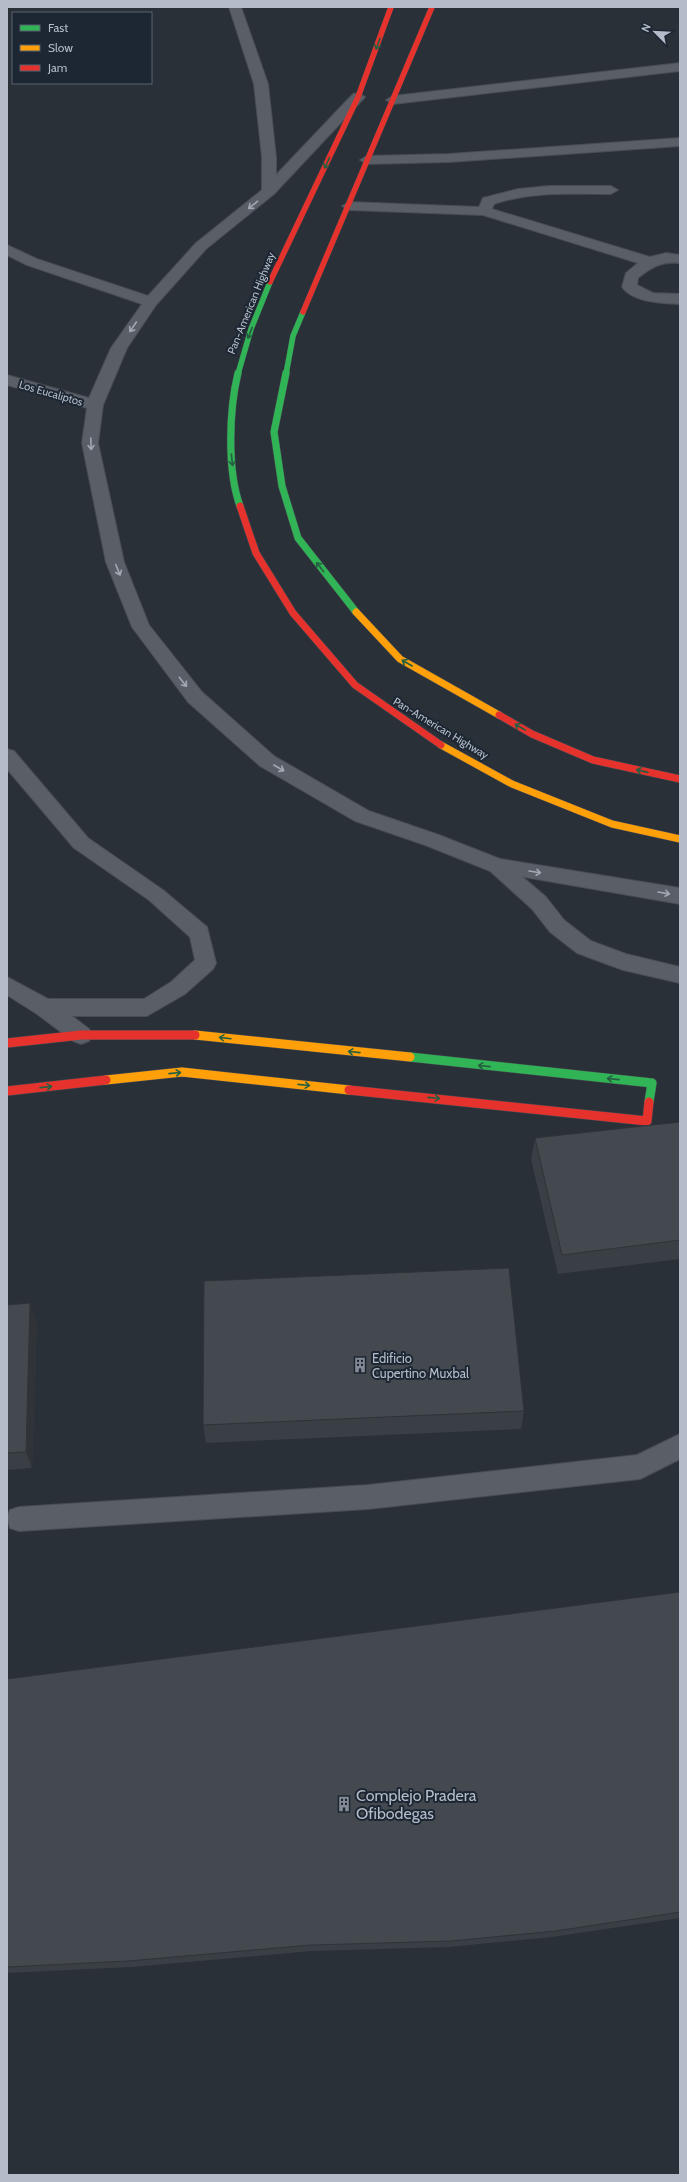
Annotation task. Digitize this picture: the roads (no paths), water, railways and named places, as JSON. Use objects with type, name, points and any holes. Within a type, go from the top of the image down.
[{"type":"main road","name":"Pan-American Highway","points":[[391,7],[358,97],[269,284],[239,361],[232,403],[231,457],[238,502],[256,554],[293,613],[355,685],[431,739],[512,784],[612,824],[680,839]]},
{"type":"main road","points":[[432,7],[293,336],[274,432],[282,486],[298,538],[362,619],[400,659],[532,734],[593,760],[680,779]]},
{"type":"main road","points":[[7,1043],[81,1035],[189,1034],[652,1083],[647,1121],[182,1072],[7,1091]]},
{"type":"street","points":[[235,7],[261,84],[269,157],[269,191]]},
{"type":"street","points":[[393,100],[680,67]]},
{"type":"street","points":[[358,97],[269,191],[201,246],[151,302],[119,348],[95,405],[90,443],[115,562],[141,627],[195,697],[267,761],[362,816],[497,866],[680,896]]},
{"type":"street","points":[[367,160],[449,158],[680,142]]},
{"type":"street","points":[[484,211],[488,201],[506,194],[536,191],[611,190]]},
{"type":"street","points":[[349,206],[484,211],[649,262]]},
{"type":"street","points":[[7,236],[32,262]]},
{"type":"street","points":[[7,249],[32,262],[151,302]]},
{"type":"street","points":[[680,259],[672,257],[649,262],[631,276],[629,287],[639,294],[659,299],[680,299]]},
{"type":"street","name":"Los Eucaliptos","points":[[7,380],[95,405]]},
{"type":"street","points":[[7,756],[81,843],[156,895],[200,933],[206,963],[178,988],[148,1007],[45,1008]]},
{"type":"street","points":[[497,866],[539,903],[557,926],[584,947],[623,962],[680,975]]},
{"type":"street","points":[[7,985],[45,1008],[81,1035]]},
{"type":"street","points":[[19,1519],[368,1497],[640,1467],[680,1446]]},
{"type":"place","name":"Edificio Cupertino Muxbal","points":[[360,1365]]},
{"type":"place","name":"Complejo Pradera Ofibodegas","points":[[344,1804]]}]
